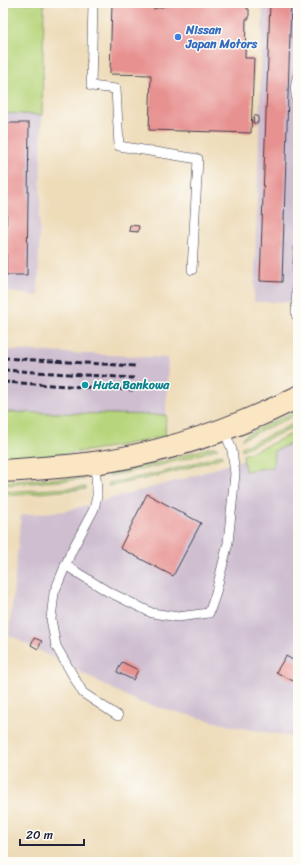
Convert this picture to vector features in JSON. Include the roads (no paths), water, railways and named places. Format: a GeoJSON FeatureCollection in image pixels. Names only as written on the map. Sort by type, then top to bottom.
{"type":"FeatureCollection","features":[{"type":"Feature","properties":{"kind":"street"},"geometry":{"type":"LineString","coordinates":[[3,471],[95,463],[158,451],[224,430],[298,397]]}},
{"type":"Feature","properties":{"kind":"lane"},"geometry":{"type":"LineString","coordinates":[[93,3],[91,86],[116,89],[119,146],[198,159],[192,270]]}},
{"type":"Feature","properties":{"kind":"lane"},"geometry":{"type":"LineString","coordinates":[[298,75],[296,80],[298,104]]}},
{"type":"Feature","properties":{"kind":"lane"},"geometry":{"type":"LineString","coordinates":[[298,249],[296,316],[298,316]]}},
{"type":"Feature","properties":{"kind":"lane"},"geometry":{"type":"LineString","coordinates":[[65,565],[107,590],[152,613],[178,617],[209,613],[216,596],[228,543],[235,474],[232,450],[224,430]]}},
{"type":"Feature","properties":{"kind":"lane"},"geometry":{"type":"LineString","coordinates":[[95,463],[98,491],[94,509],[70,552],[54,592],[50,619],[56,646],[83,693],[118,716]]}},
{"type":"Feature","properties":{"kind":"railway"},"geometry":{"type":"LineString","coordinates":[[3,358],[135,366]]}},
{"type":"Feature","properties":{"kind":"railway"},"geometry":{"type":"LineString","coordinates":[[3,370],[134,378]]}},
{"type":"Feature","properties":{"kind":"railway"},"geometry":{"type":"LineString","coordinates":[[3,382],[133,390]]}},
{"type":"Feature","properties":{"kind":"place","name":"Nissan Japan Motors"},"geometry":{"type":"Point","coordinates":[178,37]}},
{"type":"Feature","properties":{"kind":"place","name":"Huta Bankowa"},"geometry":{"type":"Point","coordinates":[85,385]}}]}
